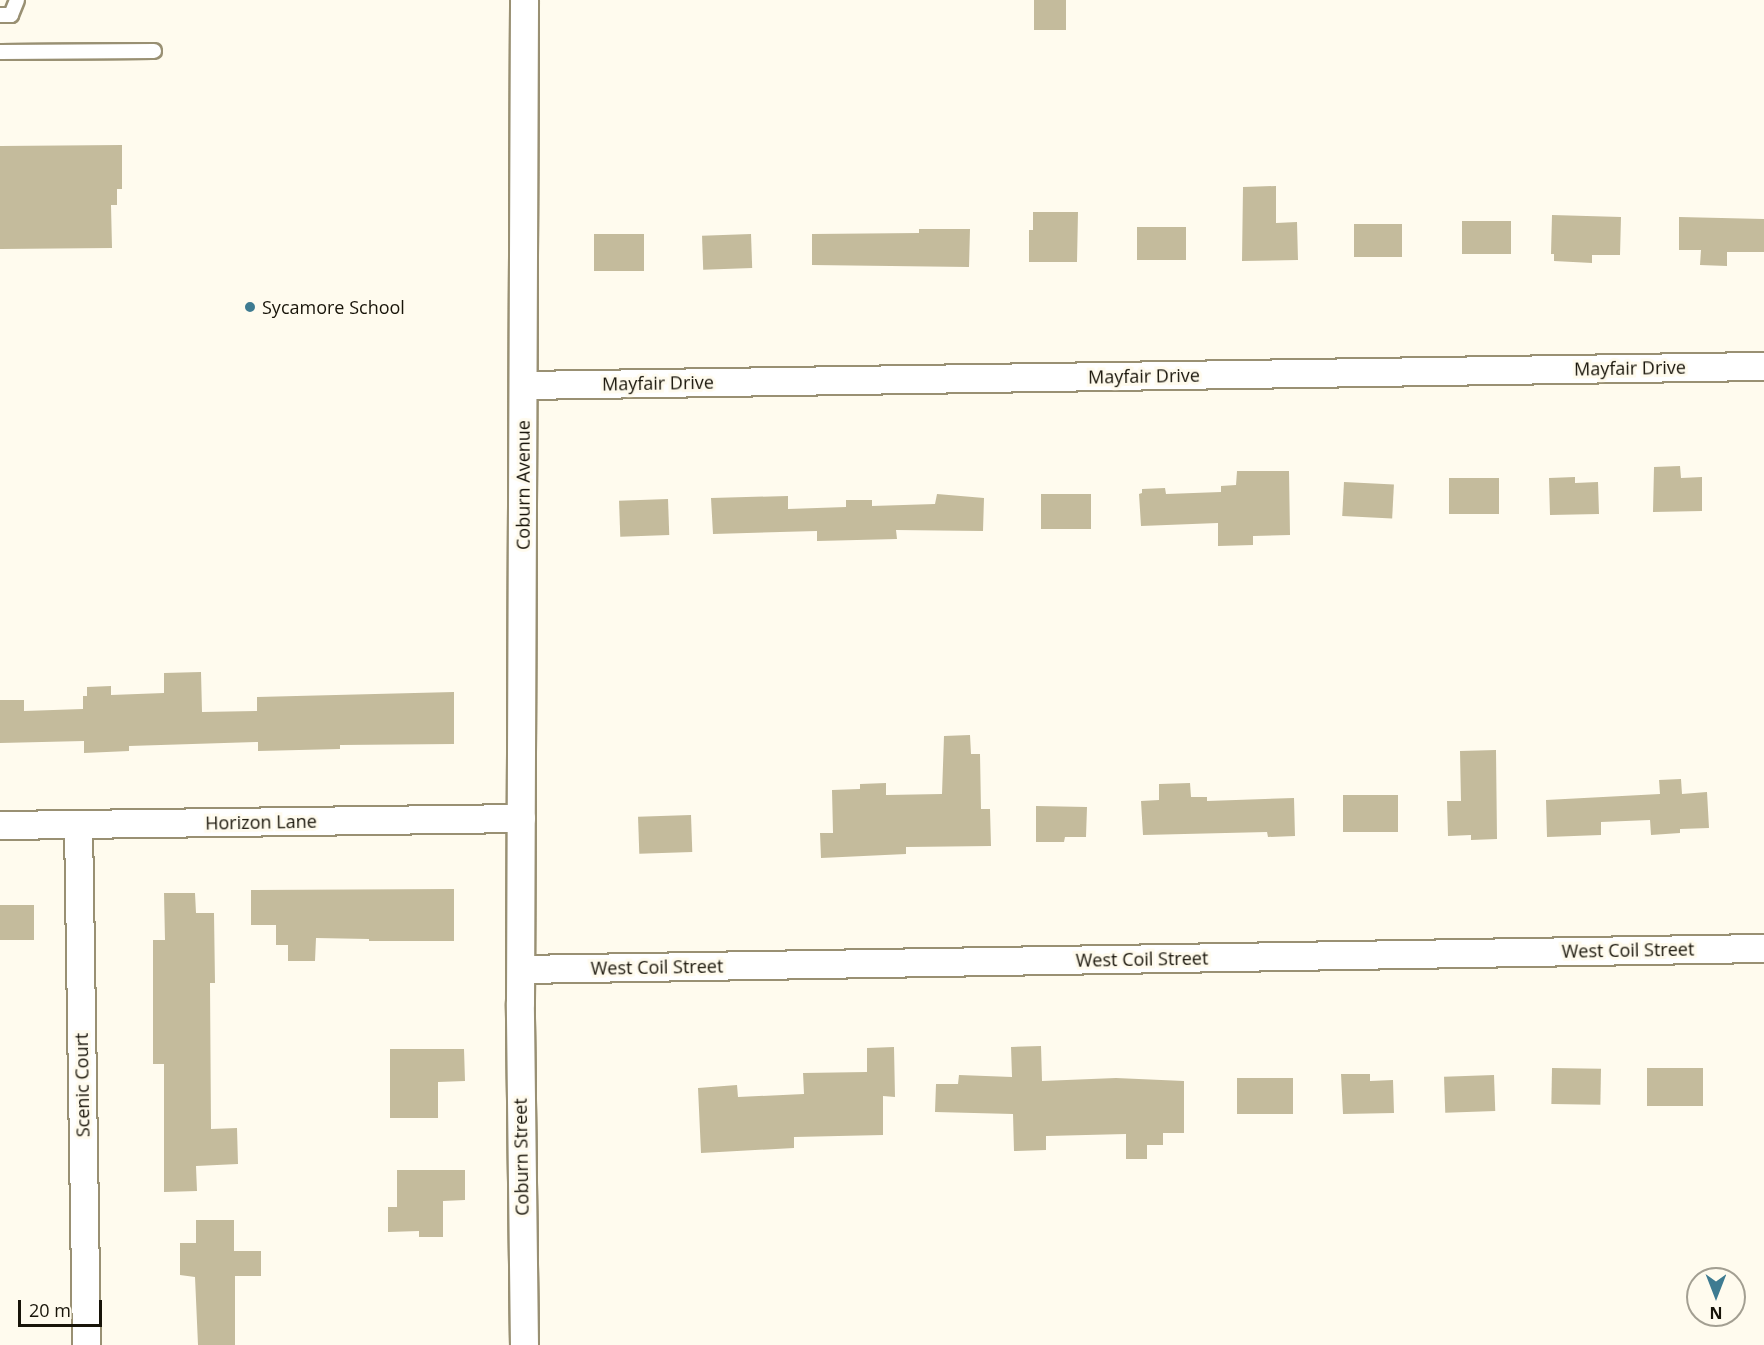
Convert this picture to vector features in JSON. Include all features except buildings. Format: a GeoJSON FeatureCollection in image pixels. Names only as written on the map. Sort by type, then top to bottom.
{"type":"FeatureCollection","features":[{"type":"Feature","properties":{"kind":"street","name":"Coburn Avenue"},"geometry":{"type":"LineString","coordinates":[[521,969],[524,0]]}},
{"type":"Feature","properties":{"kind":"street","name":"Mayfair Drive"},"geometry":{"type":"LineString","coordinates":[[523,385],[1764,366]]}},
{"type":"Feature","properties":{"kind":"street","name":"Horizon Lane"},"geometry":{"type":"LineString","coordinates":[[0,825],[521,818]]}},
{"type":"Feature","properties":{"kind":"street","name":"Scenic Court"},"geometry":{"type":"LineString","coordinates":[[78,824],[86,1345]]}},
{"type":"Feature","properties":{"kind":"street","name":"West Coil Street"},"geometry":{"type":"LineString","coordinates":[[521,969],[1764,948]]}},
{"type":"Feature","properties":{"kind":"street","name":"Coburn Street"},"geometry":{"type":"LineString","coordinates":[[521,969],[524,1345]]}},
{"type":"Feature","properties":{"kind":"lane"},"geometry":{"type":"LineString","coordinates":[[0,28],[5,15],[17,0]]}},
{"type":"Feature","properties":{"kind":"lane"},"geometry":{"type":"LineString","coordinates":[[0,52],[154,51]]}},
{"type":"Feature","properties":{"kind":"place","name":"Sycamore School"},"geometry":{"type":"Point","coordinates":[250,307]}}]}
